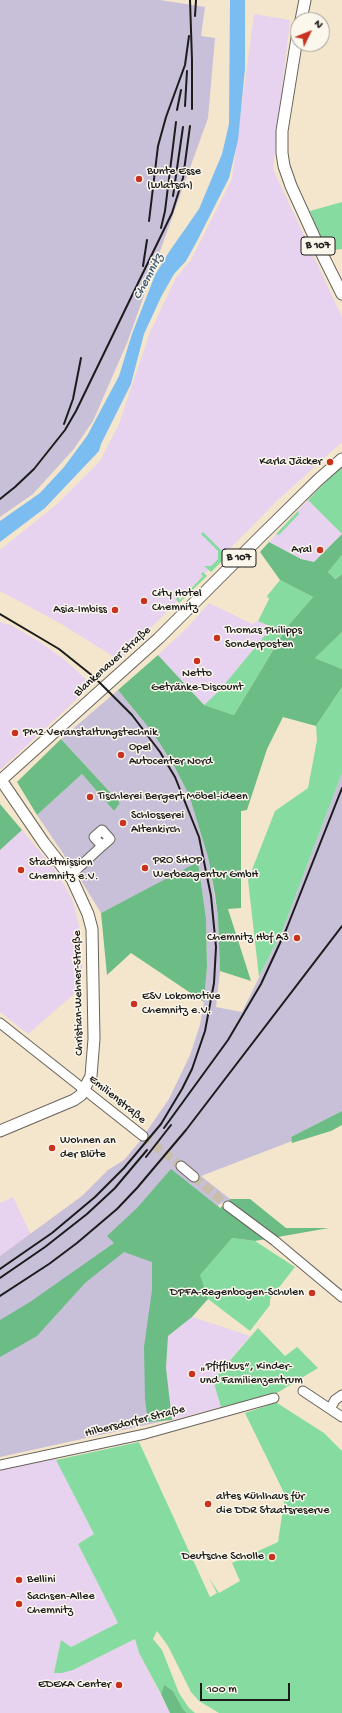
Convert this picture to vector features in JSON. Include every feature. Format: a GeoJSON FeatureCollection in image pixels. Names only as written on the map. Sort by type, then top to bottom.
{"type":"FeatureCollection","features":[{"type":"Feature","properties":{"kind":"main road"},"geometry":{"type":"LineString","coordinates":[[302,12],[305,0]]}},
{"type":"Feature","properties":{"kind":"main road","name":"B 107"},"geometry":{"type":"LineString","coordinates":[[295,52],[282,131],[282,153],[284,166],[291,186],[323,256],[341,288]]}},
{"type":"Feature","properties":{"kind":"main road","name":"Blankenauer Straße"},"geometry":{"type":"LineString","coordinates":[[0,780],[114,680],[159,638],[318,480],[342,459]]}},
{"type":"Feature","properties":{"kind":"main road","name":"Christian-Wehner-Straße"},"geometry":{"type":"LineString","coordinates":[[0,780],[69,876],[83,900],[92,929],[94,1060],[91,1076],[85,1090]]}},
{"type":"Feature","properties":{"kind":"main road"},"geometry":{"type":"LineString","coordinates":[[0,1131],[74,1100],[85,1090]]}},
{"type":"Feature","properties":{"kind":"street"},"geometry":{"type":"LineString","coordinates":[[69,876],[102,846]]}},
{"type":"Feature","properties":{"kind":"street","name":"Emilienstraße"},"geometry":{"type":"LineString","coordinates":[[0,1023],[143,1136]]}},
{"type":"Feature","properties":{"kind":"street"},"geometry":{"type":"LineString","coordinates":[[181,1166],[194,1177]]}},
{"type":"Feature","properties":{"kind":"street"},"geometry":{"type":"LineString","coordinates":[[228,1206],[342,1297]]}},
{"type":"Feature","properties":{"kind":"street"},"geometry":{"type":"LineString","coordinates":[[303,1392],[342,1417]]}},
{"type":"Feature","properties":{"kind":"street"},"geometry":{"type":"LineString","coordinates":[[330,1409],[335,1400],[342,1394]]}},
{"type":"Feature","properties":{"kind":"street","name":"Hilbersdorfer Straße"},"geometry":{"type":"LineString","coordinates":[[0,1465],[145,1434],[274,1398]]}},
{"type":"Feature","properties":{"kind":"shaded area"},"geometry":{"type":"Polygon","coordinates":[[[0,0],[160,0],[205,7],[201,36],[215,38],[208,118],[127,343],[93,421],[73,450],[33,494],[0,517],[0,0]]]}},
{"type":"Feature","properties":{"kind":"shaded area"},"geometry":{"type":"Polygon","coordinates":[[[254,14],[290,20],[273,169],[342,317],[342,442],[280,498],[119,660],[58,622],[0,591],[0,550],[57,504],[100,461],[119,424],[150,332],[176,278],[191,260],[232,179],[254,14]]]}},
{"type":"Feature","properties":{"kind":"shaded area"},"geometry":{"type":"Polygon","coordinates":[[[308,500],[342,534],[314,562],[301,559],[269,542],[308,500]]]}},
{"type":"Feature","properties":{"kind":"shaded area"},"geometry":{"type":"Polygon","coordinates":[[[209,603],[252,624],[258,621],[272,627],[218,692],[204,705],[158,655],[187,628],[209,603]]]}},
{"type":"Feature","properties":{"kind":"shaded area"},"geometry":{"type":"Polygon","coordinates":[[[0,622],[11,625],[40,642],[65,660],[92,685],[0,770],[0,622]]]}},
{"type":"Feature","properties":{"kind":"shaded area"},"geometry":{"type":"Polygon","coordinates":[[[118,690],[153,733],[173,764],[189,795],[208,857],[218,917],[220,971],[216,1007],[242,1012],[283,929],[342,773],[342,1111],[291,1137],[292,1141],[201,1176],[230,1199],[218,1205],[220,1209],[165,1293],[164,1421],[0,1457],[0,1256],[82,1196],[108,1170],[124,1160],[140,1141],[169,1099],[190,1055],[200,1025],[204,1002],[207,967],[206,918],[198,863],[101,913],[79,877],[37,815],[82,774],[114,811],[120,803],[61,739],[118,690]]]}},
{"type":"Feature","properties":{"kind":"shaded area"},"geometry":{"type":"Polygon","coordinates":[[[22,830],[57,872],[73,901],[80,930],[82,966],[81,988],[28,1034],[0,1012],[0,850],[22,830]]]}},
{"type":"Feature","properties":{"kind":"shaded area"},"geometry":{"type":"Polygon","coordinates":[[[13,1197],[31,1235],[0,1256],[0,1203],[13,1197]]]}},
{"type":"Feature","properties":{"kind":"shaded area","name":"„Pfiffikus“, Kinder- und Familienzentrum"},"geometry":{"type":"Polygon","coordinates":[[[192,1317],[250,1336],[213,1380],[221,1407],[172,1420],[166,1368],[168,1336],[192,1317]]]}},
{"type":"Feature","properties":{"kind":"shaded area"},"geometry":{"type":"Polygon","coordinates":[[[54,1455],[94,1534],[78,1544],[118,1623],[71,1647],[61,1641],[54,1673],[73,1670],[135,1639],[139,1653],[170,1713],[0,1713],[0,1466],[54,1455]]]}},
{"type":"Feature","properties":{"kind":"green space"},"geometry":{"type":"Polygon","coordinates":[[[342,202],[342,249],[325,251],[310,211],[342,202]]]}},
{"type":"Feature","properties":{"kind":"green space"},"geometry":{"type":"Polygon","coordinates":[[[342,465],[342,534],[308,500],[342,465]]]}},
{"type":"Feature","properties":{"kind":"green space"},"geometry":{"type":"Polygon","coordinates":[[[298,511],[299,514],[279,535],[276,534],[298,511]]]}},
{"type":"Feature","properties":{"kind":"green space"},"geometry":{"type":"Polygon","coordinates":[[[203,532],[227,556],[211,572],[204,566],[211,566],[218,559],[218,551],[201,534],[203,532]]]}},
{"type":"Feature","properties":{"kind":"green space"},"geometry":{"type":"Polygon","coordinates":[[[342,534],[342,555],[328,572],[335,579],[342,574],[342,632],[315,658],[342,669],[342,687],[316,726],[283,717],[267,749],[247,810],[241,811],[241,908],[228,909],[251,981],[220,971],[218,917],[215,895],[208,857],[189,795],[173,764],[153,733],[118,690],[158,655],[204,705],[234,715],[287,627],[313,597],[280,580],[260,552],[269,542],[301,559],[314,562],[342,534]]]}},
{"type":"Feature","properties":{"kind":"green space"},"geometry":{"type":"Polygon","coordinates":[[[342,555],[342,574],[334,579],[328,572],[342,555]]]}},
{"type":"Feature","properties":{"kind":"green space"},"geometry":{"type":"Polygon","coordinates":[[[203,572],[207,576],[179,603],[176,599],[178,597],[180,600],[203,576],[201,574],[203,572]]]}},
{"type":"Feature","properties":{"kind":"green space"},"geometry":{"type":"Polygon","coordinates":[[[280,580],[313,597],[287,627],[234,715],[204,705],[218,692],[272,627],[258,621],[269,599],[267,596],[280,580]]]}},
{"type":"Feature","properties":{"kind":"green space"},"geometry":{"type":"Polygon","coordinates":[[[342,632],[342,669],[315,658],[328,645],[342,632]]]}},
{"type":"Feature","properties":{"kind":"green space"},"geometry":{"type":"Polygon","coordinates":[[[342,687],[342,773],[283,929],[259,977],[248,880],[275,811],[308,788],[317,740],[316,726],[342,687]]]}},
{"type":"Feature","properties":{"kind":"green space"},"geometry":{"type":"Polygon","coordinates":[[[61,739],[120,803],[114,811],[82,774],[37,815],[17,782],[61,739]]]}},
{"type":"Feature","properties":{"kind":"green space"},"geometry":{"type":"Polygon","coordinates":[[[0,804],[22,830],[0,850],[0,804]]]}},
{"type":"Feature","properties":{"kind":"green space"},"geometry":{"type":"Polygon","coordinates":[[[198,862],[206,918],[207,967],[204,1002],[131,953],[107,975],[101,913],[198,862]]]}},
{"type":"Feature","properties":{"kind":"green space"},"geometry":{"type":"Polygon","coordinates":[[[342,1111],[342,1125],[331,1131],[292,1143],[291,1137],[342,1111]]]}},
{"type":"Feature","properties":{"kind":"green space"},"geometry":{"type":"Polygon","coordinates":[[[171,1169],[220,1208],[230,1199],[250,1199],[286,1228],[329,1228],[255,1241],[232,1238],[200,1275],[208,1299],[192,1317],[168,1336],[166,1368],[172,1420],[148,1422],[145,1399],[144,1347],[152,1290],[152,1262],[124,1252],[85,1283],[37,1336],[0,1357],[0,1320],[30,1302],[114,1243],[107,1236],[137,1208],[171,1169]]]}},
{"type":"Feature","properties":{"kind":"green space"},"geometry":{"type":"Polygon","coordinates":[[[232,1238],[255,1241],[295,1267],[270,1299],[270,1305],[250,1331],[208,1299],[199,1275],[232,1238]]]}},
{"type":"Feature","properties":{"kind":"green space"},"geometry":{"type":"Polygon","coordinates":[[[258,1328],[285,1356],[297,1347],[318,1368],[272,1396],[221,1407],[213,1380],[258,1328]]]}},
{"type":"Feature","properties":{"kind":"green space"},"geometry":{"type":"Polygon","coordinates":[[[274,1401],[324,1433],[342,1451],[342,1713],[219,1713],[199,1701],[191,1692],[168,1646],[157,1631],[153,1639],[162,1650],[179,1693],[189,1708],[195,1713],[187,1713],[183,1709],[173,1691],[164,1686],[161,1694],[139,1653],[135,1639],[73,1670],[62,1673],[54,1673],[61,1640],[71,1647],[118,1623],[78,1544],[94,1534],[56,1460],[139,1442],[210,1597],[217,1593],[209,1578],[219,1593],[240,1581],[232,1563],[278,1542],[285,1495],[245,1413],[266,1406],[274,1401]]]}},
{"type":"Feature","properties":{"kind":"green space"},"geometry":{"type":"Polygon","coordinates":[[[164,1685],[173,1691],[183,1709],[187,1713],[170,1713],[161,1694],[164,1685]]]}},
{"type":"Feature","properties":{"kind":"water"},"geometry":{"type":"Polygon","coordinates":[[[230,0],[245,0],[245,69],[238,140],[229,178],[186,261],[174,274],[161,297],[144,334],[131,384],[101,444],[99,451],[45,508],[0,542],[0,521],[40,493],[64,467],[87,436],[119,376],[132,334],[155,275],[199,209],[222,154],[229,124],[230,0]]]}},
{"type":"Feature","properties":{"kind":"tunnel"},"geometry":{"type":"LineString","coordinates":[[143,1136],[181,1166]]}},
{"type":"Feature","properties":{"kind":"tunnel"},"geometry":{"type":"LineString","coordinates":[[194,1177],[228,1206]]}},
{"type":"Feature","properties":{"kind":"railway"},"geometry":{"type":"LineString","coordinates":[[190,0],[192,109]]}},
{"type":"Feature","properties":{"kind":"railway"},"geometry":{"type":"LineString","coordinates":[[195,16],[196,0]]}},
{"type":"Feature","properties":{"kind":"railway"},"geometry":{"type":"LineString","coordinates":[[149,221],[158,146],[166,117],[185,65],[189,36]]}},
{"type":"Feature","properties":{"kind":"railway"},"geometry":{"type":"LineString","coordinates":[[185,106],[187,71]]}},
{"type":"Feature","properties":{"kind":"railway"},"geometry":{"type":"LineString","coordinates":[[177,110],[181,90]]}},
{"type":"Feature","properties":{"kind":"railway"},"geometry":{"type":"LineString","coordinates":[[161,228],[165,211],[176,122]]}},
{"type":"Feature","properties":{"kind":"railway"},"geometry":{"type":"LineString","coordinates":[[0,499],[34,469],[65,430],[76,411],[172,213],[183,178],[190,126]]}},
{"type":"Feature","properties":{"kind":"railway"},"geometry":{"type":"LineString","coordinates":[[173,196],[183,127]]}},
{"type":"Feature","properties":{"kind":"railway"},"geometry":{"type":"LineString","coordinates":[[143,266],[147,240]]}},
{"type":"Feature","properties":{"kind":"railway"},"geometry":{"type":"LineString","coordinates":[[64,424],[73,399],[81,358]]}},
{"type":"Feature","properties":{"kind":"railway"},"geometry":{"type":"LineString","coordinates":[[0,614],[59,649],[94,677],[132,715],[160,752],[175,777],[199,837],[211,896],[216,947],[214,983],[205,1031],[192,1069],[161,1124],[124,1168],[95,1197],[52,1233],[0,1269]]}},
{"type":"Feature","properties":{"kind":"railway"},"geometry":{"type":"LineString","coordinates":[[164,1128],[228,1040],[261,984],[286,930],[342,788]]}},
{"type":"Feature","properties":{"kind":"railway"},"geometry":{"type":"LineString","coordinates":[[0,1296],[49,1264],[77,1243],[117,1209],[137,1188],[186,1130],[342,926]]}},
{"type":"Feature","properties":{"kind":"railway"},"geometry":{"type":"LineString","coordinates":[[146,1157],[171,1125]]}},
{"type":"Feature","properties":{"kind":"railway"},"geometry":{"type":"LineString","coordinates":[[0,1278],[45,1247],[87,1214],[115,1188],[147,1150]]}},
{"type":"Feature","properties":{"kind":"place","name":"Bunte Esse (Lulatsch)"},"geometry":{"type":"Point","coordinates":[139,179]}},
{"type":"Feature","properties":{"kind":"place","name":"Karla Jäcker"},"geometry":{"type":"Point","coordinates":[330,462]}},
{"type":"Feature","properties":{"kind":"place","name":"Aral"},"geometry":{"type":"Point","coordinates":[320,550]}},
{"type":"Feature","properties":{"kind":"place","name":"City Hotel Chemnitz"},"geometry":{"type":"Point","coordinates":[144,601]}},
{"type":"Feature","properties":{"kind":"place","name":"Asia-Imbiss"},"geometry":{"type":"Point","coordinates":[115,610]}},
{"type":"Feature","properties":{"kind":"place","name":"Thomas Philipps Sonderposten"},"geometry":{"type":"Point","coordinates":[217,638]}},
{"type":"Feature","properties":{"kind":"place","name":"Netto Getränke-Discount"},"geometry":{"type":"Point","coordinates":[197,661]}},
{"type":"Feature","properties":{"kind":"place","name":"PM2 Veranstaltungstechnik"},"geometry":{"type":"Point","coordinates":[15,733]}},
{"type":"Feature","properties":{"kind":"place","name":"Opel Autocenter Nord"},"geometry":{"type":"Point","coordinates":[121,755]}},
{"type":"Feature","properties":{"kind":"place","name":"Tischlerei Bergert Möbel-ideen"},"geometry":{"type":"Point","coordinates":[90,797]}},
{"type":"Feature","properties":{"kind":"place","name":"Schlosserei Altenkirch"},"geometry":{"type":"Point","coordinates":[123,823]}},
{"type":"Feature","properties":{"kind":"place","name":"PRO SHOP Werbeagentur GmbH"},"geometry":{"type":"Point","coordinates":[145,868]}},
{"type":"Feature","properties":{"kind":"place","name":"Stadtmission Chemnitz e.V."},"geometry":{"type":"Point","coordinates":[21,870]}},
{"type":"Feature","properties":{"kind":"place","name":"Chemnitz Hbf A3"},"geometry":{"type":"Point","coordinates":[297,938]}},
{"type":"Feature","properties":{"kind":"place","name":"ESV Lokomotive Chemnitz e.V."},"geometry":{"type":"Point","coordinates":[134,1004]}},
{"type":"Feature","properties":{"kind":"place","name":"Wohnen an der Blüte"},"geometry":{"type":"Point","coordinates":[52,1148]}},
{"type":"Feature","properties":{"kind":"place","name":"DPFA-Regenbogen-Schulen"},"geometry":{"type":"Point","coordinates":[312,1293]}},
{"type":"Feature","properties":{"kind":"place","name":"„Pfiffikus“, Kinder- und Familienzentrum"},"geometry":{"type":"Point","coordinates":[192,1374]}},
{"type":"Feature","properties":{"kind":"place","name":"altes Kühlhaus für die DDR Staatsreserve"},"geometry":{"type":"Point","coordinates":[208,1504]}},
{"type":"Feature","properties":{"kind":"place","name":"Deutsche Scholle"},"geometry":{"type":"Point","coordinates":[272,1557]}},
{"type":"Feature","properties":{"kind":"place","name":"Bellini"},"geometry":{"type":"Point","coordinates":[19,1580]}},
{"type":"Feature","properties":{"kind":"place","name":"Sachsen-Allee Chemnitz"},"geometry":{"type":"Point","coordinates":[19,1604]}},
{"type":"Feature","properties":{"kind":"place","name":"EDEKA Center"},"geometry":{"type":"Point","coordinates":[119,1685]}},
{"type":"Feature","properties":{"kind":"water label","name":"Chemnitz"},"geometry":{"type":"Point","coordinates":[149,277]}}]}
